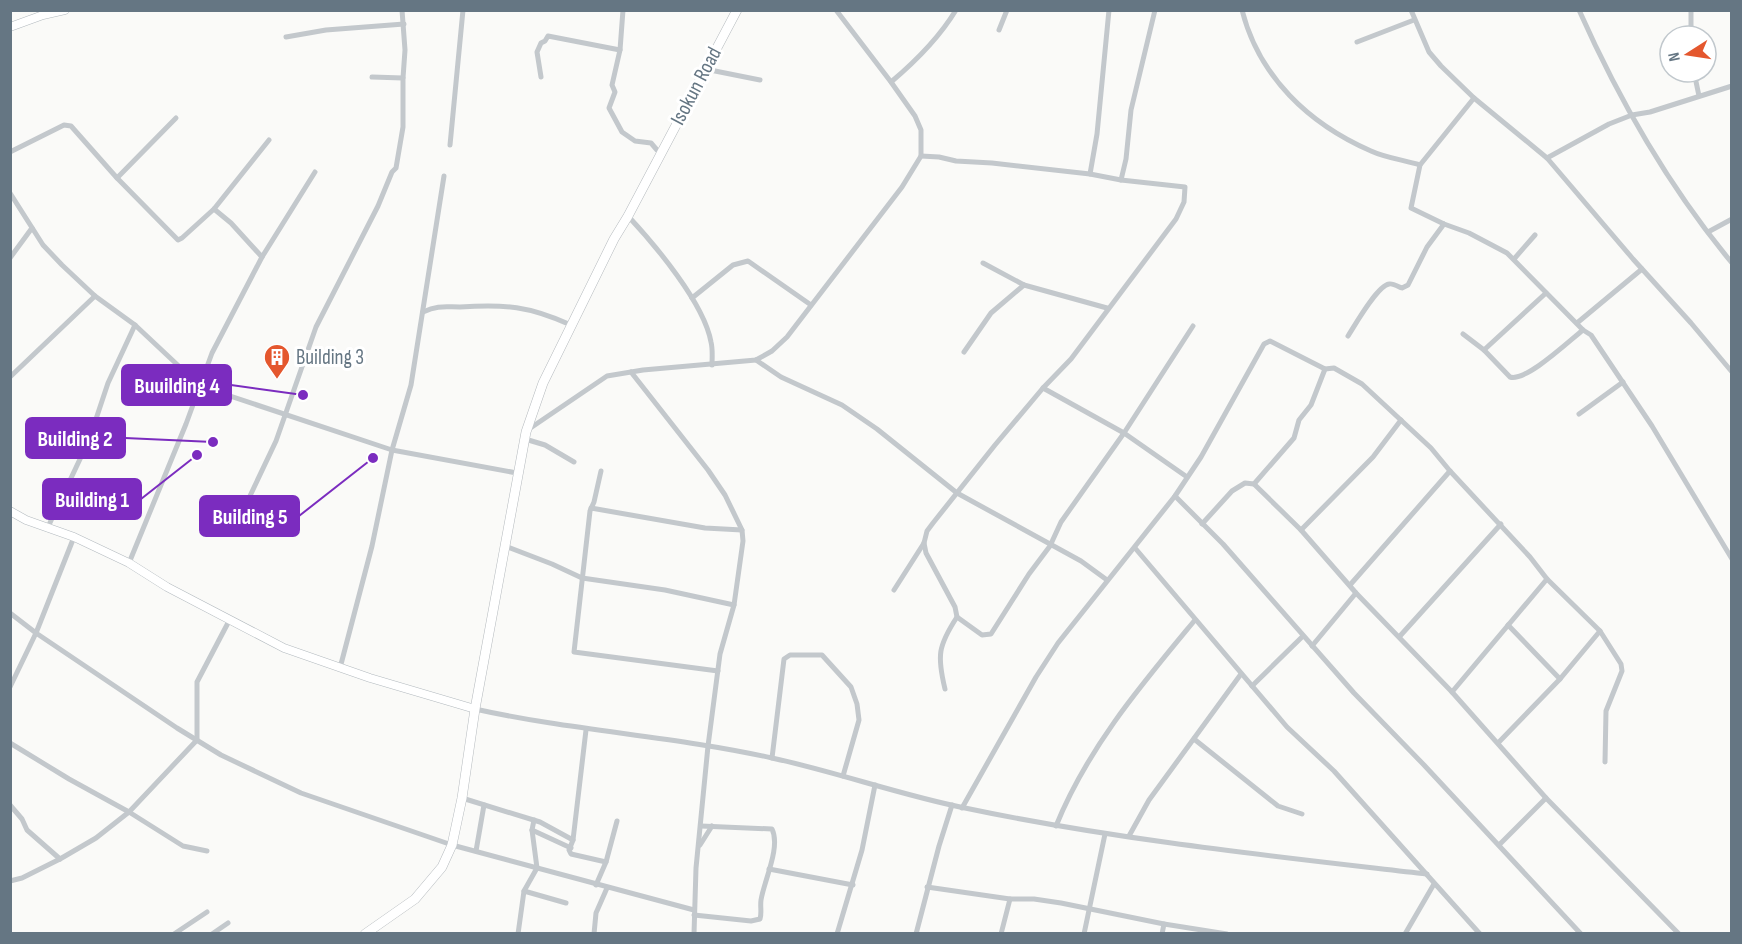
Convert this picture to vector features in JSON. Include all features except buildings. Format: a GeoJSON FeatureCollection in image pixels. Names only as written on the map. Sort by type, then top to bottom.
{"type":"FeatureCollection","features":[{"type":"Feature","properties":{"kind":"main road","name":"Isokun Road"},"geometry":{"type":"LineString","coordinates":[[365,933],[415,899],[442,867],[452,844],[525,435],[543,383],[571,325],[614,239],[737,10]]}},
{"type":"Feature","properties":{"kind":"street"},"geometry":{"type":"LineString","coordinates":[[10,27],[41,13],[65,10]]}},
{"type":"Feature","properties":{"kind":"street"},"geometry":{"type":"LineString","coordinates":[[249,498],[276,441],[316,327],[394,170],[403,127],[405,50],[402,10]]}},
{"type":"Feature","properties":{"kind":"street"},"geometry":{"type":"LineString","coordinates":[[450,145],[463,10]]}},
{"type":"Feature","properties":{"kind":"street"},"geometry":{"type":"LineString","coordinates":[[623,10],[620,50],[612,85],[615,92],[610,101],[610,113],[622,132],[635,141],[651,143],[661,151]]}},
{"type":"Feature","properties":{"kind":"street"},"geometry":{"type":"LineString","coordinates":[[574,462],[525,435],[607,376],[756,360],[772,351],[787,337],[896,196],[921,156],[921,130],[915,116],[836,10]]}},
{"type":"Feature","properties":{"kind":"street"},"geometry":{"type":"LineString","coordinates":[[891,82],[914,62],[956,10]]}},
{"type":"Feature","properties":{"kind":"street"},"geometry":{"type":"LineString","coordinates":[[999,30],[1007,10]]}},
{"type":"Feature","properties":{"kind":"street"},"geometry":{"type":"LineString","coordinates":[[1090,174],[1097,134],[1109,10]]}},
{"type":"Feature","properties":{"kind":"street"},"geometry":{"type":"LineString","coordinates":[[1121,180],[1126,159],[1131,110],[1155,10]]}},
{"type":"Feature","properties":{"kind":"street"},"geometry":{"type":"LineString","coordinates":[[1242,10],[1257,53],[1276,82],[1296,101],[1345,138],[1373,152],[1420,165]]}},
{"type":"Feature","properties":{"kind":"street"},"geometry":{"type":"LineString","coordinates":[[1411,10],[1429,52],[1474,98],[1547,158],[1731,372]]}},
{"type":"Feature","properties":{"kind":"street"},"geometry":{"type":"LineString","coordinates":[[1579,10],[1605,68],[1632,115],[1682,196],[1731,263]]}},
{"type":"Feature","properties":{"kind":"street"},"geometry":{"type":"LineString","coordinates":[[1357,42],[1414,20]]}},
{"type":"Feature","properties":{"kind":"street"},"geometry":{"type":"LineString","coordinates":[[286,37],[326,30],[404,24]]}},
{"type":"Feature","properties":{"kind":"street"},"geometry":{"type":"LineString","coordinates":[[541,77],[537,52],[541,43],[548,36],[620,50]]}},
{"type":"Feature","properties":{"kind":"street"},"geometry":{"type":"LineString","coordinates":[[705,69],[760,80]]}},
{"type":"Feature","properties":{"kind":"street"},"geometry":{"type":"LineString","coordinates":[[372,77],[403,78]]}},
{"type":"Feature","properties":{"kind":"street"},"geometry":{"type":"LineString","coordinates":[[1696,84],[1698,96]]}},
{"type":"Feature","properties":{"kind":"street"},"geometry":{"type":"LineString","coordinates":[[1547,158],[1609,124],[1731,86]]}},
{"type":"Feature","properties":{"kind":"street"},"geometry":{"type":"LineString","coordinates":[[1474,98],[1420,165],[1411,208],[1501,249],[1514,259],[1583,330],[1591,335],[1657,435],[1731,559]]}},
{"type":"Feature","properties":{"kind":"street"},"geometry":{"type":"LineString","coordinates":[[117,178],[176,118]]}},
{"type":"Feature","properties":{"kind":"street"},"geometry":{"type":"LineString","coordinates":[[10,152],[37,137],[68,125],[71,126],[117,178],[178,240],[214,209],[269,140]]}},
{"type":"Feature","properties":{"kind":"street"},"geometry":{"type":"LineString","coordinates":[[894,590],[924,543],[927,531],[1043,388],[1071,359],[1176,219],[1184,202],[1185,187],[1090,174],[921,156]]}},
{"type":"Feature","properties":{"kind":"street"},"geometry":{"type":"LineString","coordinates":[[129,563],[212,353],[262,256],[315,172]]}},
{"type":"Feature","properties":{"kind":"street"},"geometry":{"type":"LineString","coordinates":[[340,668],[372,546],[392,450],[411,385],[444,176]]}},
{"type":"Feature","properties":{"kind":"street"},"geometry":{"type":"LineString","coordinates":[[10,193],[43,245],[62,265],[95,296],[135,325],[200,386],[285,413],[346,437],[392,450],[517,473]]}},
{"type":"Feature","properties":{"kind":"street"},"geometry":{"type":"LineString","coordinates":[[214,209],[231,223],[262,256]]}},
{"type":"Feature","properties":{"kind":"street"},"geometry":{"type":"LineString","coordinates":[[628,216],[656,246],[692,298],[709,336],[712,365]]}},
{"type":"Feature","properties":{"kind":"street"},"geometry":{"type":"LineString","coordinates":[[1707,232],[1731,219]]}},
{"type":"Feature","properties":{"kind":"street"},"geometry":{"type":"LineString","coordinates":[[1348,336],[1370,300],[1385,286],[1391,284],[1402,288],[1407,285],[1427,247],[1444,224]]}},
{"type":"Feature","properties":{"kind":"street"},"geometry":{"type":"LineString","coordinates":[[10,258],[32,228]]}},
{"type":"Feature","properties":{"kind":"street"},"geometry":{"type":"LineString","coordinates":[[1514,259],[1535,235]]}},
{"type":"Feature","properties":{"kind":"street"},"geometry":{"type":"LineString","coordinates":[[692,298],[733,265],[748,261],[811,305]]}},
{"type":"Feature","properties":{"kind":"street"},"geometry":{"type":"LineString","coordinates":[[983,263],[1024,285],[1107,308]]}},
{"type":"Feature","properties":{"kind":"street"},"geometry":{"type":"LineString","coordinates":[[1577,323],[1642,269]]}},
{"type":"Feature","properties":{"kind":"street"},"geometry":{"type":"LineString","coordinates":[[964,352],[991,313],[1024,285]]}},
{"type":"Feature","properties":{"kind":"street"},"geometry":{"type":"LineString","coordinates":[[1484,350],[1546,293]]}},
{"type":"Feature","properties":{"kind":"street"},"geometry":{"type":"LineString","coordinates":[[10,377],[95,296]]}},
{"type":"Feature","properties":{"kind":"street"},"geometry":{"type":"LineString","coordinates":[[426,300],[435,306]]}},
{"type":"Feature","properties":{"kind":"street"},"geometry":{"type":"LineString","coordinates":[[423,312],[435,306],[500,304],[548,314],[571,325]]}},
{"type":"Feature","properties":{"kind":"street"},"geometry":{"type":"LineString","coordinates":[[47,529],[89,440],[108,383],[135,325]]}},
{"type":"Feature","properties":{"kind":"street"},"geometry":{"type":"LineString","coordinates":[[924,543],[926,553],[955,607],[957,617],[982,635],[991,634],[1029,574],[1050,546],[1061,522],[1124,433],[1193,327]]}},
{"type":"Feature","properties":{"kind":"street"},"geometry":{"type":"LineString","coordinates":[[1463,334],[1515,378],[1522,377],[1583,330]]}},
{"type":"Feature","properties":{"kind":"street"},"geometry":{"type":"LineString","coordinates":[[962,808],[1058,643],[1175,496],[1220,425],[1264,344],[1273,342],[1325,369],[1334,368],[1362,384],[1431,448],[1501,524],[1547,579],[1600,631],[1621,664],[1622,671],[1606,711],[1605,762]]}},
{"type":"Feature","properties":{"kind":"street"},"geometry":{"type":"LineString","coordinates":[[756,360],[781,377],[842,405],[877,429],[957,493],[1081,561],[1107,580]]}},
{"type":"Feature","properties":{"kind":"street"},"geometry":{"type":"LineString","coordinates":[[1254,484],[1294,438],[1299,420],[1311,405],[1325,369]]}},
{"type":"Feature","properties":{"kind":"street"},"geometry":{"type":"LineString","coordinates":[[631,372],[708,470],[742,530],[743,541],[734,605],[720,654],[708,746],[694,933]]}},
{"type":"Feature","properties":{"kind":"street"},"geometry":{"type":"LineString","coordinates":[[1579,414],[1623,382]]}},
{"type":"Feature","properties":{"kind":"street"},"geometry":{"type":"LineString","coordinates":[[1043,388],[1124,433],[1187,477]]}},
{"type":"Feature","properties":{"kind":"street"},"geometry":{"type":"LineString","coordinates":[[1301,530],[1372,457],[1390,431],[1401,420]]}},
{"type":"Feature","properties":{"kind":"street"},"geometry":{"type":"LineString","coordinates":[[601,471],[591,508],[574,652],[718,671]]}},
{"type":"Feature","properties":{"kind":"street"},"geometry":{"type":"LineString","coordinates":[[1350,585],[1450,471]]}},
{"type":"Feature","properties":{"kind":"street"},"geometry":{"type":"LineString","coordinates":[[1202,524],[1232,492],[1245,483],[1254,484],[1301,530],[1356,593],[1400,636],[1498,742],[1546,798],[1679,933]]}},
{"type":"Feature","properties":{"kind":"street"},"geometry":{"type":"LineString","coordinates":[[1175,496],[1223,543],[1354,693],[1581,933]]}},
{"type":"Feature","properties":{"kind":"street"},"geometry":{"type":"LineString","coordinates":[[591,508],[705,528],[742,530]]}},
{"type":"Feature","properties":{"kind":"street"},"geometry":{"type":"LineString","coordinates":[[10,511],[47,529],[74,537],[129,563],[167,587],[284,648],[340,668],[475,709],[519,719],[708,746],[772,758],[962,808],[1056,826],[1427,874]]}},
{"type":"Feature","properties":{"kind":"street"},"geometry":{"type":"LineString","coordinates":[[1400,636],[1501,524]]}},
{"type":"Feature","properties":{"kind":"street"},"geometry":{"type":"LineString","coordinates":[[10,687],[36,633],[74,537]]}},
{"type":"Feature","properties":{"kind":"street"},"geometry":{"type":"LineString","coordinates":[[504,546],[582,578],[664,590],[734,605]]}},
{"type":"Feature","properties":{"kind":"street"},"geometry":{"type":"LineString","coordinates":[[1135,548],[1287,727],[1334,771],[1480,933]]}},
{"type":"Feature","properties":{"kind":"street"},"geometry":{"type":"LineString","coordinates":[[1452,692],[1547,579]]}},
{"type":"Feature","properties":{"kind":"street"},"geometry":{"type":"LineString","coordinates":[[1312,646],[1356,593]]}},
{"type":"Feature","properties":{"kind":"street"},"geometry":{"type":"LineString","coordinates":[[10,613],[36,633],[221,755],[301,793],[452,844],[596,885],[694,912],[757,921],[762,916],[761,902],[775,840],[772,829],[701,826]]}},
{"type":"Feature","properties":{"kind":"street"},"geometry":{"type":"LineString","coordinates":[[945,689],[939,665],[939,654],[945,635],[957,617]]}},
{"type":"Feature","properties":{"kind":"street"},"geometry":{"type":"LineString","coordinates":[[1056,826],[1068,796],[1109,728],[1141,684],[1195,620]]}},
{"type":"Feature","properties":{"kind":"street"},"geometry":{"type":"LineString","coordinates":[[10,881],[22,878],[60,859],[96,838],[129,812],[197,740],[197,682],[229,621]]}},
{"type":"Feature","properties":{"kind":"street"},"geometry":{"type":"LineString","coordinates":[[1509,625],[1560,679]]}},
{"type":"Feature","properties":{"kind":"street"},"geometry":{"type":"LineString","coordinates":[[1498,742],[1560,679],[1600,631]]}},
{"type":"Feature","properties":{"kind":"street"},"geometry":{"type":"LineString","coordinates":[[1252,686],[1303,636]]}},
{"type":"Feature","properties":{"kind":"street"},"geometry":{"type":"LineString","coordinates":[[772,758],[784,659],[790,655],[818,653],[825,657],[851,687],[857,704],[859,720],[843,776]]}},
{"type":"Feature","properties":{"kind":"street"},"geometry":{"type":"LineString","coordinates":[[1129,836],[1149,800],[1241,674]]}},
{"type":"Feature","properties":{"kind":"street"},"geometry":{"type":"LineString","coordinates":[[586,730],[573,840],[569,850],[571,854],[606,862]]}},
{"type":"Feature","properties":{"kind":"street"},"geometry":{"type":"LineString","coordinates":[[1194,739],[1278,806],[1302,814]]}},
{"type":"Feature","properties":{"kind":"street"},"geometry":{"type":"LineString","coordinates":[[10,743],[183,846],[207,851]]}},
{"type":"Feature","properties":{"kind":"street"},"geometry":{"type":"LineString","coordinates":[[837,933],[862,850],[875,785]]}},
{"type":"Feature","properties":{"kind":"street"},"geometry":{"type":"LineString","coordinates":[[462,798],[534,820],[573,840]]}},
{"type":"Feature","properties":{"kind":"street"},"geometry":{"type":"LineString","coordinates":[[1499,845],[1546,798]]}},
{"type":"Feature","properties":{"kind":"street"},"geometry":{"type":"LineString","coordinates":[[476,851],[484,804]]}},
{"type":"Feature","properties":{"kind":"street"},"geometry":{"type":"LineString","coordinates":[[10,805],[22,819],[27,830],[60,859]]}},
{"type":"Feature","properties":{"kind":"street"},"geometry":{"type":"LineString","coordinates":[[916,933],[927,887],[952,805]]}},
{"type":"Feature","properties":{"kind":"street"},"geometry":{"type":"LineString","coordinates":[[518,933],[524,891],[537,868],[532,830],[534,820]]}},
{"type":"Feature","properties":{"kind":"street"},"geometry":{"type":"LineString","coordinates":[[596,885],[606,862],[616,821]]}},
{"type":"Feature","properties":{"kind":"street"},"geometry":{"type":"LineString","coordinates":[[699,847],[712,826]]}},
{"type":"Feature","properties":{"kind":"street"},"geometry":{"type":"LineString","coordinates":[[532,830],[571,848]]}},
{"type":"Feature","properties":{"kind":"street"},"geometry":{"type":"LineString","coordinates":[[1084,933],[1105,834]]}},
{"type":"Feature","properties":{"kind":"street"},"geometry":{"type":"LineString","coordinates":[[769,869],[853,885]]}},
{"type":"Feature","properties":{"kind":"street"},"geometry":{"type":"LineString","coordinates":[[1405,933],[1434,884]]}},
{"type":"Feature","properties":{"kind":"street"},"geometry":{"type":"LineString","coordinates":[[927,887],[1010,899],[1034,899],[1164,924],[1227,933]]}},
{"type":"Feature","properties":{"kind":"street"},"geometry":{"type":"LineString","coordinates":[[594,933],[596,913],[607,888]]}},
{"type":"Feature","properties":{"kind":"street"},"geometry":{"type":"LineString","coordinates":[[524,891],[566,903]]}},
{"type":"Feature","properties":{"kind":"street"},"geometry":{"type":"LineString","coordinates":[[1001,933],[1010,899]]}},
{"type":"Feature","properties":{"kind":"street"},"geometry":{"type":"LineString","coordinates":[[174,933],[207,912]]}},
{"type":"Feature","properties":{"kind":"street"},"geometry":{"type":"LineString","coordinates":[[212,933],[228,923]]}},
{"type":"Feature","properties":{"kind":"street"},"geometry":{"type":"LineString","coordinates":[[1162,933],[1164,924]]}},
{"type":"Feature","properties":{"kind":"place","name":"Building 3"},"geometry":{"type":"Point","coordinates":[277,380]}},
{"type":"Feature","properties":{"kind":"place","name":"Buuilding 4"},"geometry":{"type":"Point","coordinates":[303,395]}},
{"type":"Feature","properties":{"kind":"place","name":"Building 2"},"geometry":{"type":"Point","coordinates":[213,442]}},
{"type":"Feature","properties":{"kind":"place","name":"Building 1"},"geometry":{"type":"Point","coordinates":[197,455]}},
{"type":"Feature","properties":{"kind":"place","name":"Building 5"},"geometry":{"type":"Point","coordinates":[373,458]}}]}
